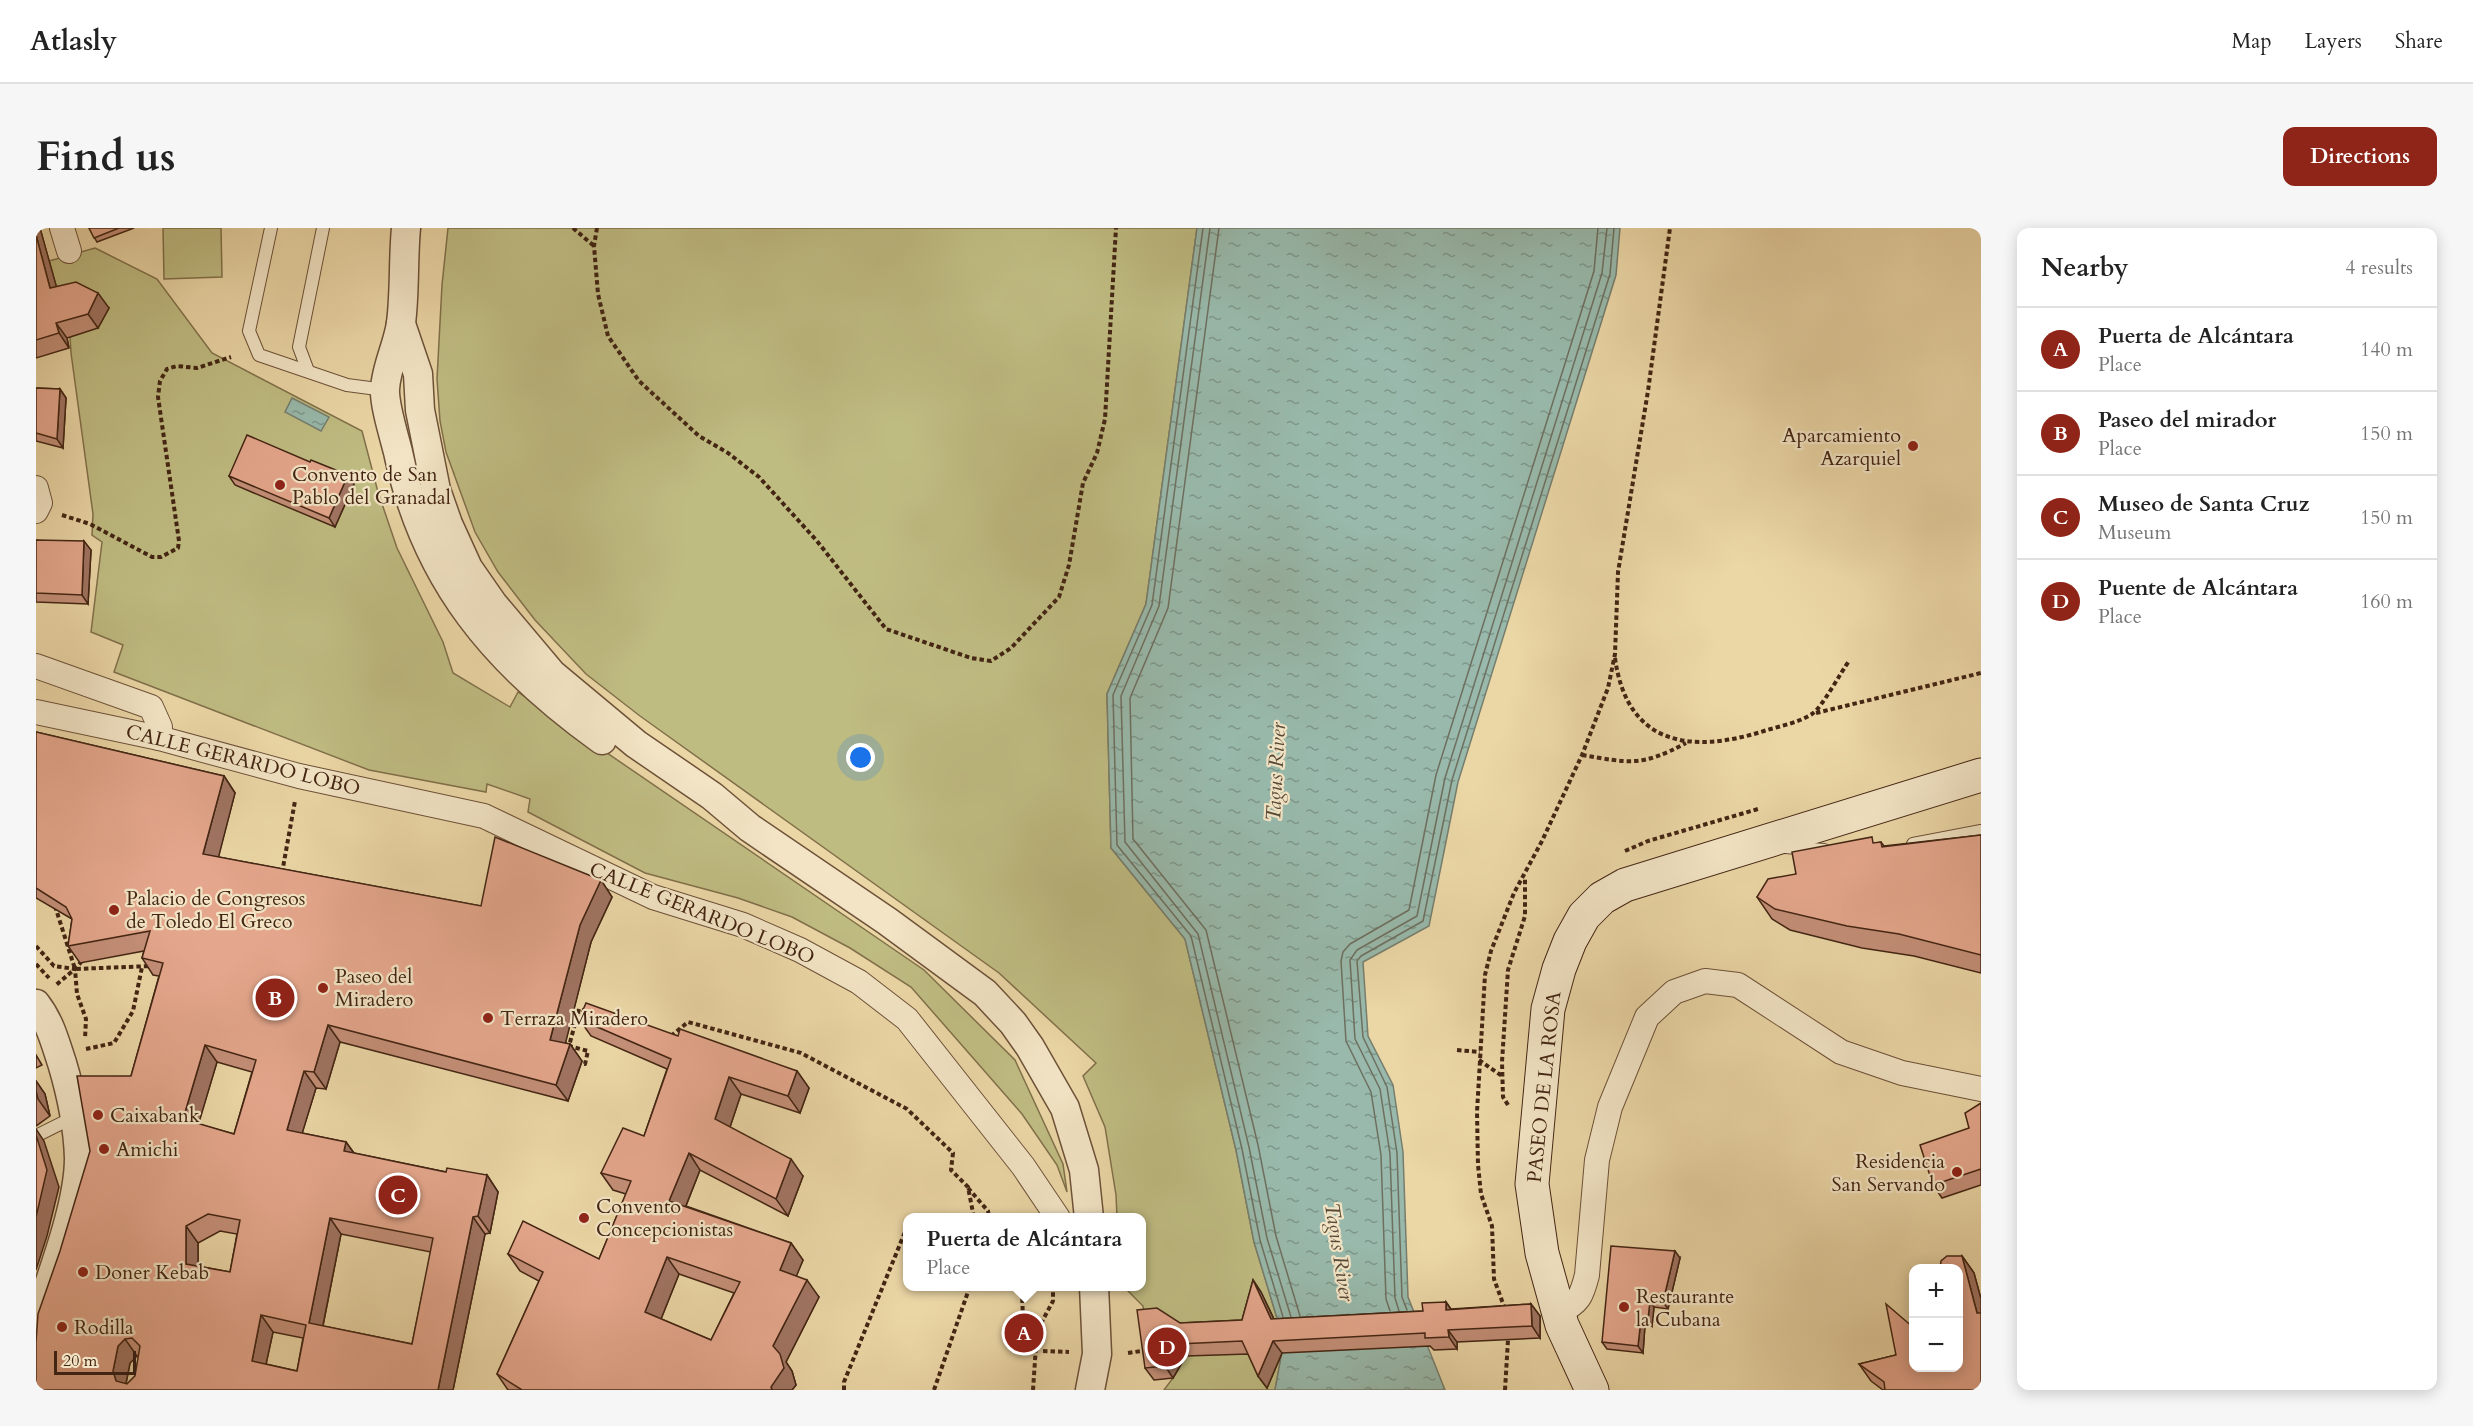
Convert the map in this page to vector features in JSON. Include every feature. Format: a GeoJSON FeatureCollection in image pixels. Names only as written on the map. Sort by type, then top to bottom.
{"type":"FeatureCollection","features":[{"type":"Feature","properties":{"kind":"main road","name":"PASEO DE LA ROSA"},"geometry":{"type":"LineString","coordinates":[[1592,1390],[1558,1312],[1542,1253],[1532,1184],[1548,1009],[1559,969],[1570,941],[1584,916],[1602,898],[1625,885],[1981,775]]}},
{"type":"Feature","properties":{"kind":"street"},"geometry":{"type":"LineString","coordinates":[[62,228],[69,251]]}},
{"type":"Feature","properties":{"kind":"street"},"geometry":{"type":"LineString","coordinates":[[406,228],[401,324],[385,390],[403,475],[414,513],[431,554],[449,587],[472,620],[507,661],[541,694],[636,765],[700,805],[750,828]]}},
{"type":"Feature","properties":{"kind":"street"},"geometry":{"type":"LineString","coordinates":[[401,324],[418,374],[420,410],[436,490],[448,524],[468,568],[520,639],[552,674],[636,744],[712,796],[750,828],[950,965],[986,993],[1013,1023],[1050,1078],[1065,1108],[1084,1170],[1088,1213]]}},
{"type":"Feature","properties":{"kind":"street"},"geometry":{"type":"LineString","coordinates":[[36,488],[40,503],[36,511]]}},
{"type":"Feature","properties":{"kind":"street"},"geometry":{"type":"LineString","coordinates":[[36,666],[151,707],[160,727],[159,738]]}},
{"type":"Feature","properties":{"kind":"street","name":"CALLE GERARDO LOBO"},"geometry":{"type":"LineString","coordinates":[[36,712],[159,738],[299,776],[484,816],[653,897],[743,925],[800,950],[859,982],[907,1019],[1023,1166],[1055,1213]]}},
{"type":"Feature","properties":{"kind":"street"},"geometry":{"type":"LineString","coordinates":[[1558,1312],[1573,1307],[1582,1293],[1587,1275],[1597,1160],[1610,1107],[1647,1017],[1674,992],[1705,981],[1737,985],[1840,1052],[1902,1073],[1981,1089]]}},
{"type":"Feature","properties":{"kind":"street"},"geometry":{"type":"LineString","coordinates":[[36,1004],[46,1017],[68,1083],[75,1117],[79,1159],[75,1188],[62,1243],[36,1323]]}},
{"type":"Feature","properties":{"kind":"street"},"geometry":{"type":"LineString","coordinates":[[1090,1390],[1085,1353],[1093,1291]]}},
{"type":"Feature","properties":{"kind":"street"},"geometry":{"type":"LineString","coordinates":[[1085,1353],[1104,1373],[1107,1390]]}},
{"type":"Feature","properties":{"kind":"lane"},"geometry":{"type":"LineString","coordinates":[[271,228],[249,331],[259,355],[347,385],[385,390]]}},
{"type":"Feature","properties":{"kind":"lane"},"geometry":{"type":"LineString","coordinates":[[308,371],[299,347],[323,228]]}},
{"type":"Feature","properties":{"kind":"lane"},"geometry":{"type":"LineString","coordinates":[[1902,846],[1981,831]]}},
{"type":"Feature","properties":{"kind":"lane"},"geometry":{"type":"LineString","coordinates":[[1754,845],[1833,850]]}},
{"type":"Feature","properties":{"kind":"lane"},"geometry":{"type":"LineString","coordinates":[[36,1136],[75,1117]]}},
{"type":"Feature","properties":{"kind":"path"},"geometry":{"type":"LineString","coordinates":[[573,228],[594,246]]}},
{"type":"Feature","properties":{"kind":"path"},"geometry":{"type":"LineString","coordinates":[[597,228],[594,246],[598,294],[608,336],[639,381],[699,436],[728,453],[759,477],[818,541],[886,629],[971,658],[991,661],[1011,648],[1059,597],[1069,565],[1083,483],[1097,453],[1105,419],[1116,228]]}},
{"type":"Feature","properties":{"kind":"path"},"geometry":{"type":"LineString","coordinates":[[1670,228],[1648,391],[1618,572],[1615,654],[1617,672],[1631,710],[1654,731],[1686,743]]}},
{"type":"Feature","properties":{"kind":"path"},"geometry":{"type":"LineString","coordinates":[[90,524],[152,557],[161,557],[178,548],[158,397],[160,381],[166,369],[177,366],[197,368],[231,357]]}},
{"type":"Feature","properties":{"kind":"path"},"geometry":{"type":"LineString","coordinates":[[1507,1318],[1494,1279],[1492,1226],[1481,1194],[1477,1112],[1485,975],[1491,951],[1514,893],[1525,876],[1582,755],[1608,688],[1615,654]]}},
{"type":"Feature","properties":{"kind":"path"},"geometry":{"type":"LineString","coordinates":[[1814,713],[1849,661]]}},
{"type":"Feature","properties":{"kind":"path"},"geometry":{"type":"LineString","coordinates":[[1582,755],[1628,762],[1644,761],[1660,757],[1686,743],[1748,736],[1814,713],[1981,673]]}},
{"type":"Feature","properties":{"kind":"path"},"geometry":{"type":"LineString","coordinates":[[281,883],[295,799]]}},
{"type":"Feature","properties":{"kind":"path"},"geometry":{"type":"LineString","coordinates":[[1510,1108],[1503,1097],[1502,1077],[1508,970],[1525,916],[1525,876]]}},
{"type":"Feature","properties":{"kind":"path"},"geometry":{"type":"LineString","coordinates":[[54,903],[75,969],[77,994],[86,1019]]}},
{"type":"Feature","properties":{"kind":"path"},"geometry":{"type":"LineString","coordinates":[[36,946],[54,966],[75,969],[157,966]]}},
{"type":"Feature","properties":{"kind":"path"},"geometry":{"type":"LineString","coordinates":[[36,964],[56,986],[88,954]]}},
{"type":"Feature","properties":{"kind":"path"},"geometry":{"type":"LineString","coordinates":[[84,1050],[114,1043],[133,1011],[142,967]]}},
{"type":"Feature","properties":{"kind":"path"},"geometry":{"type":"LineString","coordinates":[[575,1062],[585,1064],[588,1051],[569,1046],[579,1009],[590,1013]]}},
{"type":"Feature","properties":{"kind":"path"},"geometry":{"type":"LineString","coordinates":[[667,1039],[688,1022],[801,1053],[907,1109],[953,1153],[951,1170],[988,1213]]}},
{"type":"Feature","properties":{"kind":"path"},"geometry":{"type":"LineString","coordinates":[[1457,1050],[1480,1052]]}},
{"type":"Feature","properties":{"kind":"path"},"geometry":{"type":"LineString","coordinates":[[1479,1060],[1502,1077]]}},
{"type":"Feature","properties":{"kind":"path"},"geometry":{"type":"LineString","coordinates":[[968,1187],[973,1213]]}},
{"type":"Feature","properties":{"kind":"path"},"geometry":{"type":"LineString","coordinates":[[844,1390],[844,1382],[903,1237]]}},
{"type":"Feature","properties":{"kind":"path"},"geometry":{"type":"LineString","coordinates":[[934,1390],[969,1291]]}},
{"type":"Feature","properties":{"kind":"path"},"geometry":{"type":"LineString","coordinates":[[1024,1291],[1024,1346],[1032,1350]]}},
{"type":"Feature","properties":{"kind":"path"},"geometry":{"type":"LineString","coordinates":[[1033,1390],[1037,1331],[1053,1301],[1053,1291]]}},
{"type":"Feature","properties":{"kind":"path"},"geometry":{"type":"LineString","coordinates":[[1505,1390],[1508,1340]]}},
{"type":"Feature","properties":{"kind":"path"},"geometry":{"type":"LineString","coordinates":[[1128,1353],[1153,1350]]}},
{"type":"Feature","properties":{"kind":"path"},"geometry":{"type":"LineString","coordinates":[[1042,1351],[1085,1353]]}},
{"type":"Feature","properties":{"kind":"shaded area"},"geometry":{"type":"Polygon","coordinates":[[[163,228],[221,228],[222,277],[164,279],[163,228]]]}},
{"type":"Feature","properties":{"kind":"shaded area"},"geometry":{"type":"Polygon","coordinates":[[[448,228],[1197,228],[1146,604],[1107,694],[1111,848],[1185,939],[1236,1150],[1254,1242],[1284,1341],[1275,1390],[1164,1390],[1173,1378],[1145,1322],[1143,1306],[1128,1291],[1146,1291],[1146,1213],[1117,1213],[1105,1127],[1083,1076],[1096,1063],[999,973],[640,716],[586,674],[535,620],[498,572],[475,532],[446,452],[440,421],[437,379],[442,285],[448,228]]]}},
{"type":"Feature","properties":{"kind":"shaded area"},"geometry":{"type":"Polygon","coordinates":[[[95,248],[157,279],[212,353],[362,431],[378,492],[397,548],[443,642],[453,673],[510,707],[518,692],[924,970],[1015,1060],[1063,1164],[1067,1192],[1057,1165],[1022,1114],[911,987],[850,948],[792,917],[738,898],[645,873],[528,812],[530,799],[487,784],[486,792],[369,770],[114,672],[123,645],[91,632],[102,542],[92,535],[93,514],[70,337],[98,328],[61,303],[49,261],[95,248]]]}},
{"type":"Feature","properties":{"kind":"water","name":"Tagus River"},"geometry":{"type":"Polygon","coordinates":[[[1197,228],[1620,228],[1616,275],[1458,782],[1429,926],[1363,962],[1368,1036],[1393,1085],[1403,1152],[1408,1297],[1445,1390],[1275,1390],[1284,1341],[1254,1242],[1236,1150],[1185,939],[1111,848],[1107,694],[1146,604],[1197,228]]]}},
{"type":"Feature","properties":{"kind":"water"},"geometry":{"type":"Polygon","coordinates":[[[292,398],[329,417],[321,431],[285,412],[292,398]]]}},
{"type":"Feature","properties":{"kind":"building"},"geometry":{"type":"Polygon","coordinates":[[[89,228],[119,228],[94,238],[89,228]]]}},
{"type":"Feature","properties":{"kind":"building"},"geometry":{"type":"Polygon","coordinates":[[[36,235],[50,288],[76,282],[98,293],[88,314],[56,323],[59,333],[36,340],[36,235]]]}},
{"type":"Feature","properties":{"kind":"building"},"geometry":{"type":"Polygon","coordinates":[[[36,388],[60,389],[57,439],[36,433],[36,388]]]}},
{"type":"Feature","properties":{"kind":"building"},"geometry":{"type":"Polygon","coordinates":[[[247,435],[310,462],[311,460],[348,475],[329,518],[229,476],[247,435]]]}},
{"type":"Feature","properties":{"kind":"building"},"geometry":{"type":"Polygon","coordinates":[[[36,540],[84,541],[82,595],[36,593],[36,540]]]}},
{"type":"Feature","properties":{"kind":"building"},"geometry":{"type":"Polygon","coordinates":[[[36,732],[224,776],[203,854],[481,906],[495,837],[601,880],[580,925],[550,1040],[570,1044],[556,1085],[328,1025],[314,1072],[304,1071],[287,1130],[346,1142],[344,1151],[446,1172],[447,1168],[487,1175],[478,1216],[473,1217],[438,1390],[36,1390],[38,1314],[60,1251],[90,1151],[77,1076],[131,1076],[163,963],[142,958],[150,931],[68,946],[72,919],[66,907],[36,888],[36,732]],[[205,1045],[183,1119],[234,1134],[256,1060],[205,1045]],[[208,1214],[186,1226],[186,1264],[230,1272],[240,1220],[208,1214]],[[330,1218],[309,1323],[412,1344],[433,1238],[330,1218]],[[261,1315],[252,1361],[297,1371],[306,1325],[261,1315]],[[132,1338],[125,1339],[118,1346],[113,1371],[116,1381],[127,1384],[135,1376],[140,1346],[132,1338]]]}},
{"type":"Feature","properties":{"kind":"building"},"geometry":{"type":"Polygon","coordinates":[[[1981,835],[1981,955],[1899,934],[1847,926],[1775,909],[1757,897],[1768,879],[1796,874],[1792,852],[1872,837],[1873,843],[1881,842],[1882,847],[1981,835]]]}},
{"type":"Feature","properties":{"kind":"building"},"geometry":{"type":"Polygon","coordinates":[[[586,1003],[678,1036],[680,1029],[797,1071],[788,1096],[729,1077],[715,1119],[791,1159],[776,1199],[689,1153],[669,1201],[791,1243],[780,1270],[807,1280],[773,1346],[780,1354],[784,1368],[771,1387],[772,1390],[522,1390],[497,1374],[543,1272],[508,1254],[523,1221],[599,1259],[631,1181],[601,1173],[623,1128],[644,1136],[671,1059],[579,1019],[586,1003]],[[667,1257],[645,1312],[711,1340],[740,1282],[667,1257]]]}},
{"type":"Feature","properties":{"kind":"building"},"geometry":{"type":"Polygon","coordinates":[[[1981,1103],[1981,1169],[1933,1185],[1920,1145],[1969,1128],[1965,1113],[1981,1103]]]}},
{"type":"Feature","properties":{"kind":"building"},"geometry":{"type":"Polygon","coordinates":[[[36,1135],[47,1170],[36,1217],[36,1135]]]}},
{"type":"Feature","properties":{"kind":"building"},"geometry":{"type":"Polygon","coordinates":[[[1611,1246],[1675,1251],[1663,1302],[1650,1301],[1648,1319],[1641,1319],[1638,1346],[1602,1342],[1611,1246]]]}},
{"type":"Feature","properties":{"kind":"building"},"geometry":{"type":"Polygon","coordinates":[[[1947,1256],[1962,1256],[1977,1313],[1981,1313],[1981,1390],[1885,1390],[1884,1382],[1859,1364],[1896,1355],[1886,1304],[1909,1324],[1909,1372],[1963,1372],[1963,1264],[1941,1264],[1947,1256]]]}},
{"type":"Feature","properties":{"kind":"building"},"geometry":{"type":"Polygon","coordinates":[[[1253,1280],[1271,1319],[1423,1311],[1422,1303],[1446,1302],[1446,1310],[1531,1304],[1532,1326],[1448,1330],[1449,1337],[1425,1338],[1425,1333],[1273,1341],[1258,1376],[1242,1341],[1178,1344],[1165,1366],[1145,1368],[1137,1310],[1157,1308],[1180,1323],[1242,1320],[1253,1280]]]}},
{"type":"Feature","properties":{"kind":"place","name":"Aparcamiento Azarquiel"},"geometry":{"type":"Point","coordinates":[1913,446]}},
{"type":"Feature","properties":{"kind":"place","name":"Convento de San Pablo del Granadal"},"geometry":{"type":"Point","coordinates":[280,485]}},
{"type":"Feature","properties":{"kind":"place","name":"Palacio de Congresos de Toledo El Greco"},"geometry":{"type":"Point","coordinates":[114,910]}},
{"type":"Feature","properties":{"kind":"place","name":"Paseo del Miradero"},"geometry":{"type":"Point","coordinates":[323,988]}},
{"type":"Feature","properties":{"kind":"place","name":"Paseo del mirador"},"geometry":{"type":"Point","coordinates":[275,998]}},
{"type":"Feature","properties":{"kind":"place","name":"Terraza Miradero"},"geometry":{"type":"Point","coordinates":[488,1018]}},
{"type":"Feature","properties":{"kind":"place","name":"Caixabank"},"geometry":{"type":"Point","coordinates":[98,1115]}},
{"type":"Feature","properties":{"kind":"place","name":"Amichi"},"geometry":{"type":"Point","coordinates":[104,1149]}},
{"type":"Feature","properties":{"kind":"place","name":"Residencia San Servando"},"geometry":{"type":"Point","coordinates":[1957,1172]}},
{"type":"Feature","properties":{"kind":"place","name":"Museo de Santa Cruz"},"geometry":{"type":"Point","coordinates":[398,1195]}},
{"type":"Feature","properties":{"kind":"place","name":"Convento Concepcionistas"},"geometry":{"type":"Point","coordinates":[584,1218]}},
{"type":"Feature","properties":{"kind":"place","name":"Doner Kebab"},"geometry":{"type":"Point","coordinates":[83,1272]}},
{"type":"Feature","properties":{"kind":"place","name":"Restaurante la Cubana"},"geometry":{"type":"Point","coordinates":[1624,1307]}},
{"type":"Feature","properties":{"kind":"place","name":"Rodilla"},"geometry":{"type":"Point","coordinates":[62,1327]}},
{"type":"Feature","properties":{"kind":"place","name":"Puerta de Alcántara"},"geometry":{"type":"Point","coordinates":[1024,1333]}},
{"type":"Feature","properties":{"kind":"place","name":"Puente de Alcántara"},"geometry":{"type":"Point","coordinates":[1167,1347]}}]}
